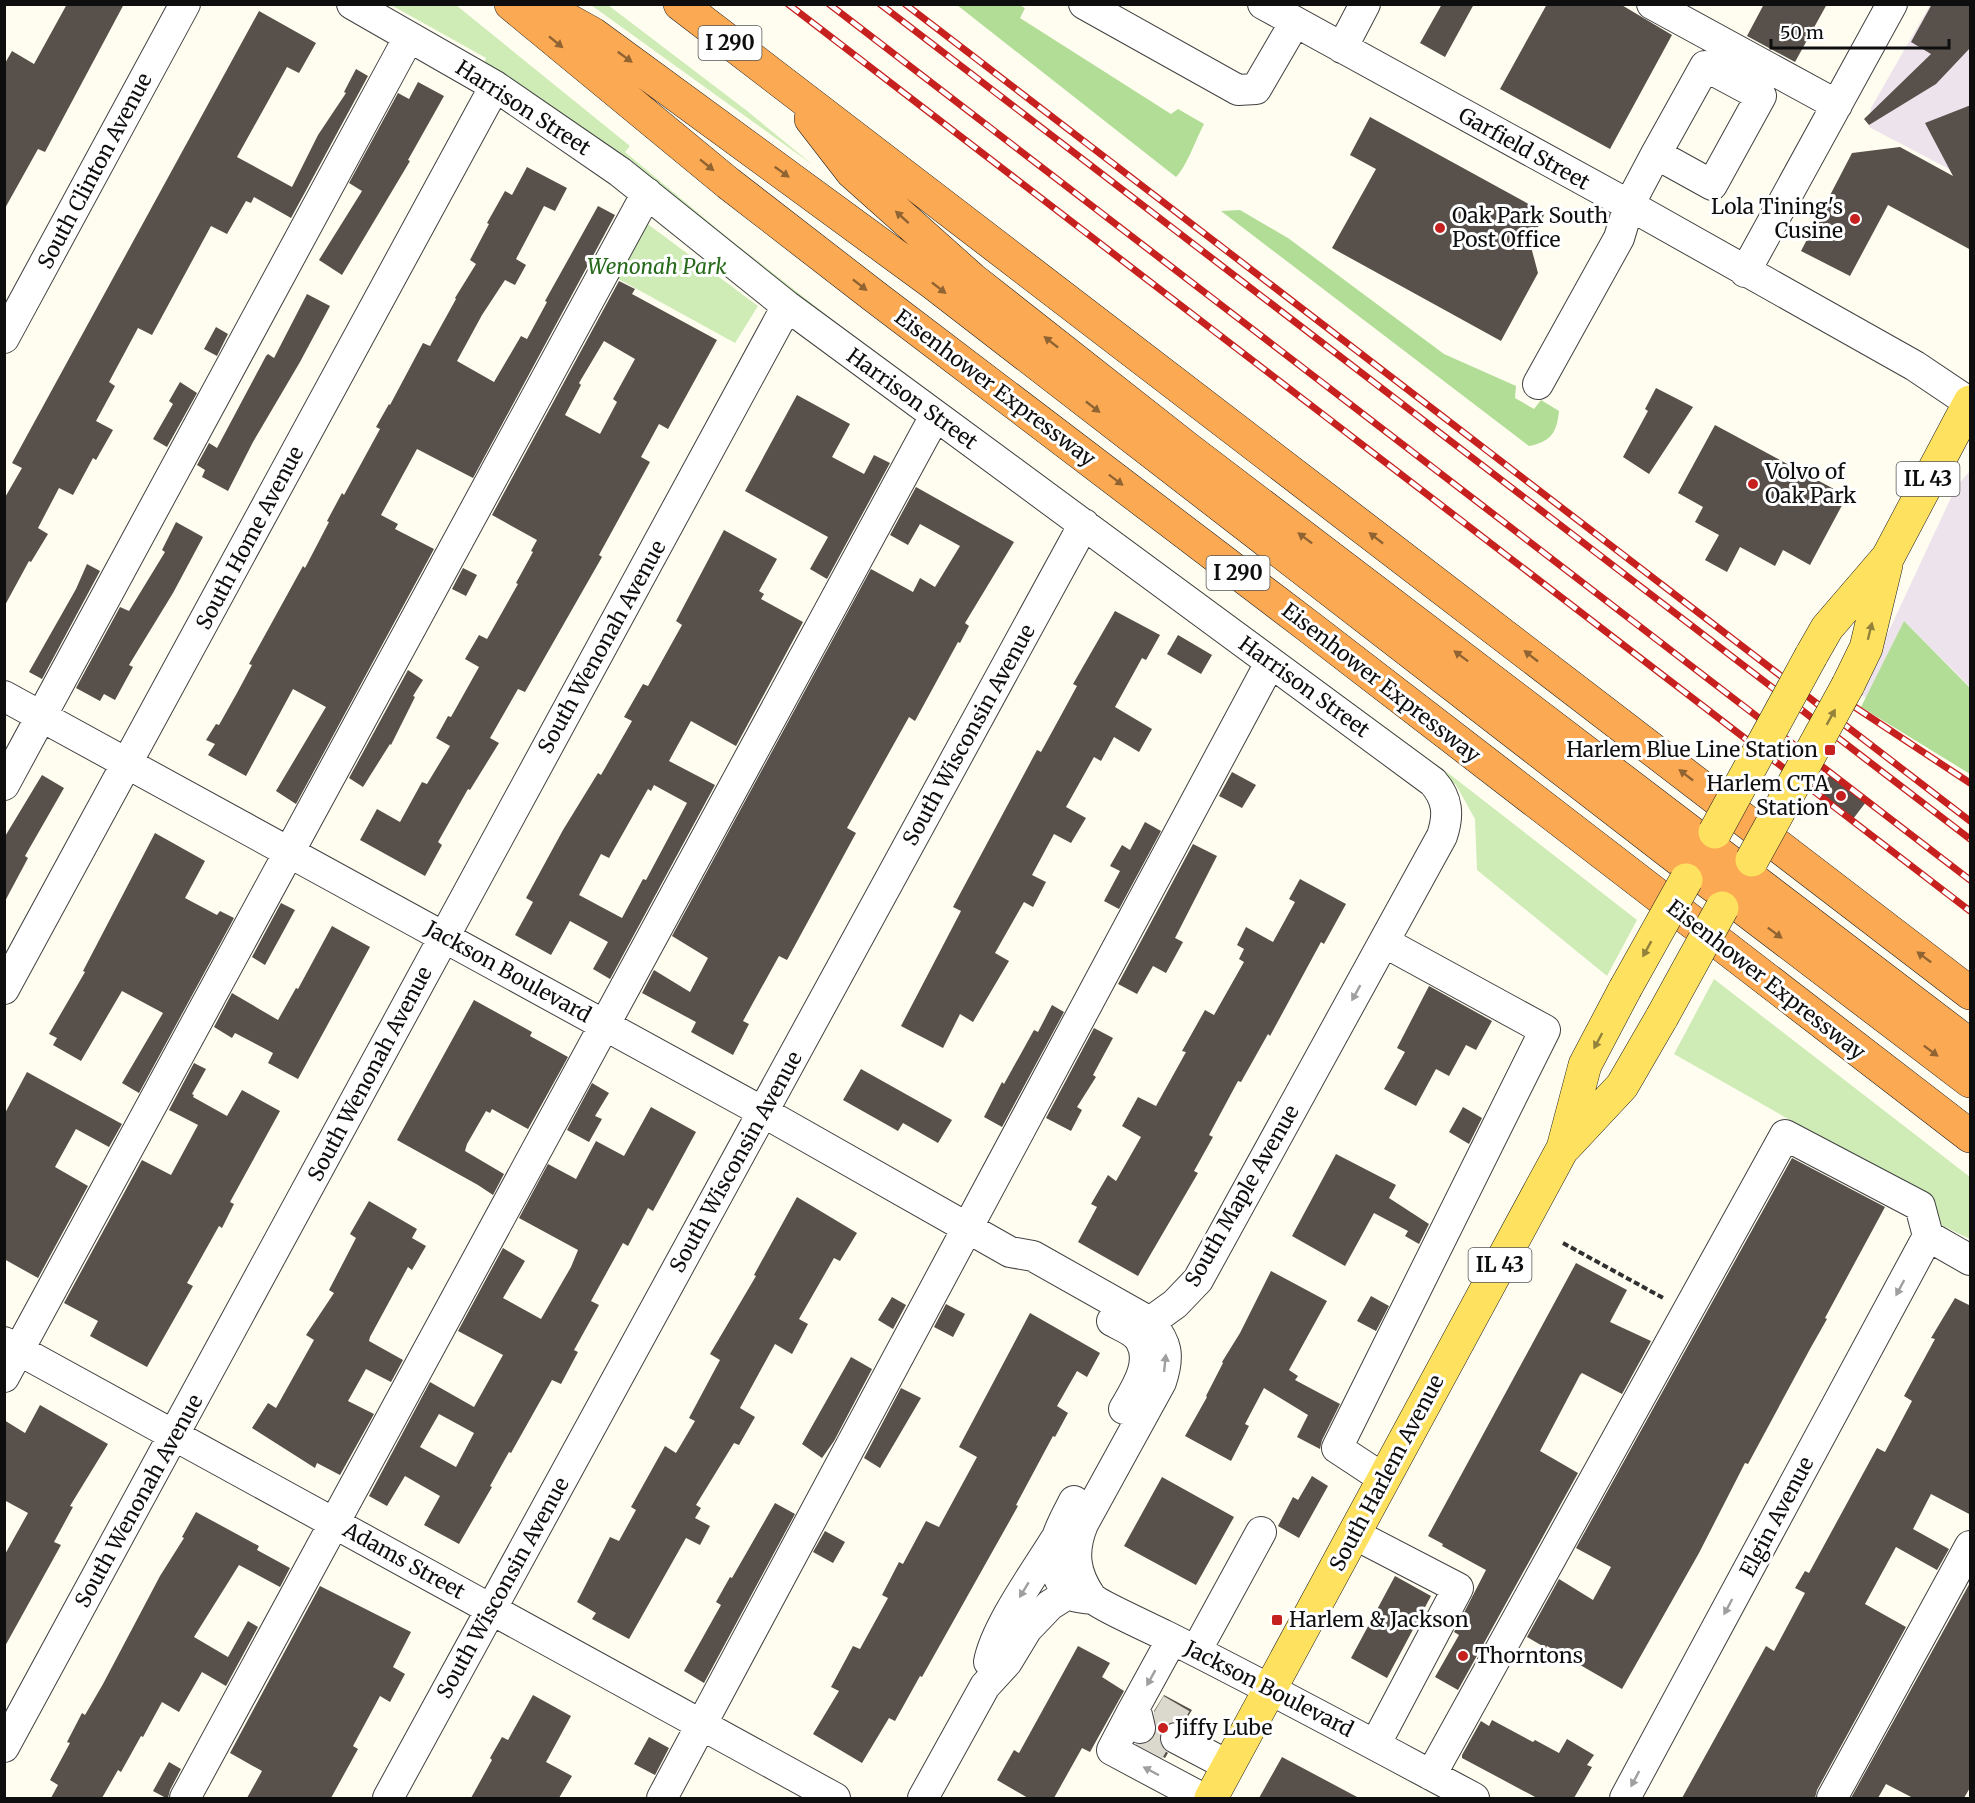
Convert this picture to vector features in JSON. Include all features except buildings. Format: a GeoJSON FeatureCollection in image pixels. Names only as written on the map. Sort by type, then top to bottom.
{"type":"FeatureCollection","features":[{"type":"Feature","properties":{"kind":"highway","name":"Eisenhower Expressway"},"geometry":{"type":"LineString","coordinates":[[511,4],[765,211],[1971,1136]]}},
{"type":"Feature","properties":{"kind":"highway"},"geometry":{"type":"LineString","coordinates":[[539,4],[593,34],[933,283],[1737,884],[1971,1045]]}},
{"type":"Feature","properties":{"kind":"highway","name":"I 290"},"geometry":{"type":"LineString","coordinates":[[680,4],[1971,993]]}},
{"type":"Feature","properties":{"kind":"highway"},"geometry":{"type":"LineString","coordinates":[[780,81],[852,172],[972,279],[1700,856]]}},
{"type":"Feature","properties":{"kind":"highway"},"geometry":{"type":"LineString","coordinates":[[1737,884],[1971,1081]]}},
{"type":"Feature","properties":{"kind":"main road","name":"South Harlem Avenue"},"geometry":{"type":"LineString","coordinates":[[1211,1798],[1563,1148],[1585,1065],[1625,989],[1827,628],[1888,557],[1970,403]]}},
{"type":"Feature","properties":{"kind":"main road","name":"South Harlem Avenue"},"geometry":{"type":"LineString","coordinates":[[1563,1148],[1622,1086],[1848,685],[1866,648],[1888,557]]}},
{"type":"Feature","properties":{"kind":"street","name":"South Clinton Avenue"},"geometry":{"type":"LineString","coordinates":[[4,338],[185,4]]}},
{"type":"Feature","properties":{"kind":"street","name":"Harrison Street"},"geometry":{"type":"LineString","coordinates":[[352,4],[495,86],[647,193],[787,306],[1433,782],[1442,792],[1448,818]]}},
{"type":"Feature","properties":{"kind":"street"},"geometry":{"type":"LineString","coordinates":[[1084,4],[1238,90],[1256,89],[1295,22]]}},
{"type":"Feature","properties":{"kind":"street","name":"Garfield Street"},"geometry":{"type":"LineString","coordinates":[[1263,4],[1629,205],[1915,366],[1970,403]]}},
{"type":"Feature","properties":{"kind":"street"},"geometry":{"type":"LineString","coordinates":[[1342,48],[1365,4]]}},
{"type":"Feature","properties":{"kind":"street"},"geometry":{"type":"LineString","coordinates":[[1652,4],[1837,105]]}},
{"type":"Feature","properties":{"kind":"street"},"geometry":{"type":"LineString","coordinates":[[1745,272],[1892,4]]}},
{"type":"Feature","properties":{"kind":"street"},"geometry":{"type":"LineString","coordinates":[[4,785],[409,37]]}},
{"type":"Feature","properties":{"kind":"street","name":"South Home Avenue"},"geometry":{"type":"LineString","coordinates":[[4,989],[495,86]]}},
{"type":"Feature","properties":{"kind":"street"},"geometry":{"type":"LineString","coordinates":[[1538,384],[1619,238],[1629,205],[1656,154]]}},
{"type":"Feature","properties":{"kind":"street"},"geometry":{"type":"LineString","coordinates":[[4,1377],[12,1346],[290,852],[647,193]]}},
{"type":"Feature","properties":{"kind":"street","name":"South Wenonah Avenue"},"geometry":{"type":"LineString","coordinates":[[4,1747],[787,306]]}},
{"type":"Feature","properties":{"kind":"street"},"geometry":{"type":"LineString","coordinates":[[185,1798],[935,416]]}},
{"type":"Feature","properties":{"kind":"street","name":"South Wisconsin Avenue"},"geometry":{"type":"LineString","coordinates":[[388,1798],[1084,524]]}},
{"type":"Feature","properties":{"kind":"street"},"geometry":{"type":"LineString","coordinates":[[662,1798],[1270,663]]}},
{"type":"Feature","properties":{"kind":"street","name":"Jackson Boulevard"},"geometry":{"type":"LineString","coordinates":[[4,696],[763,1112],[1010,1252],[1033,1256],[1142,1327]]}},
{"type":"Feature","properties":{"kind":"street","name":"South Maple Avenue"},"geometry":{"type":"LineString","coordinates":[[1142,1327],[1175,1304],[1198,1280],[1442,836],[1448,818]]}},
{"type":"Feature","properties":{"kind":"street"},"geometry":{"type":"LineString","coordinates":[[1384,942],[1545,1030],[1337,1448],[1384,1479]]}},
{"type":"Feature","properties":{"kind":"street"},"geometry":{"type":"LineString","coordinates":[[1431,1775],[1785,1135],[1920,1206],[1928,1236],[1971,1260]]}},
{"type":"Feature","properties":{"kind":"street","name":"Elgin Avenue"},"geometry":{"type":"LineString","coordinates":[[1625,1798],[1928,1236]]}},
{"type":"Feature","properties":{"kind":"street"},"geometry":{"type":"LineString","coordinates":[[985,1686],[991,1653],[1011,1612],[1055,1540],[1139,1382],[1144,1366],[1144,1351],[1140,1340],[1142,1327],[1161,1336],[1166,1350],[1166,1366],[1161,1382],[1083,1524],[1077,1540],[1075,1556],[1079,1586]]}},
{"type":"Feature","properties":{"kind":"street","name":"Adams Street"},"geometry":{"type":"LineString","coordinates":[[12,1346],[835,1798]]}},
{"type":"Feature","properties":{"kind":"street"},"geometry":{"type":"LineString","coordinates":[[1202,1798],[1112,1750],[1143,1718],[1184,1645],[1261,1532]]}},
{"type":"Feature","properties":{"kind":"street"},"geometry":{"type":"LineString","coordinates":[[1354,1534],[1458,1588],[1375,1745]]}},
{"type":"Feature","properties":{"kind":"street"},"geometry":{"type":"LineString","coordinates":[[1055,1540],[1053,1556],[1062,1586],[1079,1586]]}},
{"type":"Feature","properties":{"kind":"street"},"geometry":{"type":"LineString","coordinates":[[1832,1798],[1971,1546]]}},
{"type":"Feature","properties":{"kind":"street"},"geometry":{"type":"LineString","coordinates":[[923,1798],[985,1686],[1008,1662],[1027,1629],[1050,1605],[1079,1586]]}},
{"type":"Feature","properties":{"kind":"street","name":"Jackson Boulevard"},"geometry":{"type":"LineString","coordinates":[[1079,1586],[1184,1645],[1271,1688],[1474,1798]]}},
{"type":"Feature","properties":{"kind":"street"},"geometry":{"type":"LineString","coordinates":[[1182,1741],[1229,1766]]}},
{"type":"Feature","properties":{"kind":"path"},"geometry":{"type":"LineString","coordinates":[[1563,1243],[1672,1303]]}},
{"type":"Feature","properties":{"kind":"shaded area"},"geometry":{"type":"Polygon","coordinates":[[[1930,5],[1970,5],[1970,180],[1869,127],[1871,108],[1930,5]]]}},
{"type":"Feature","properties":{"kind":"shaded area"},"geometry":{"type":"Polygon","coordinates":[[[1970,471],[1970,687],[1904,621],[1866,698],[1858,693],[1956,487],[1970,471]]]}},
{"type":"Feature","properties":{"kind":"green space"},"geometry":{"type":"Polygon","coordinates":[[[391,5],[456,5],[630,146],[625,152],[727,237],[838,324],[1452,776],[1637,920],[1607,976],[1477,870],[1475,819],[1456,785],[484,64],[486,58],[391,5]]]}},
{"type":"Feature","properties":{"kind":"green space"},"geometry":{"type":"Polygon","coordinates":[[[591,5],[608,5],[746,110],[813,165],[591,5]]]}},
{"type":"Feature","properties":{"kind":"green space"},"geometry":{"type":"Polygon","coordinates":[[[957,5],[1019,5],[1025,8],[1020,18],[1171,114],[1178,109],[1204,124],[1180,172],[1176,177],[957,5]]]}},
{"type":"Feature","properties":{"kind":"green space"},"geometry":{"type":"Polygon","coordinates":[[[1240,210],[1288,238],[1444,354],[1516,386],[1515,398],[1534,409],[1541,400],[1559,411],[1557,425],[1552,435],[1543,442],[1529,446],[1221,211],[1240,210]]]}},
{"type":"Feature","properties":{"kind":"green space","name":"Wenonah Park"},"geometry":{"type":"Polygon","coordinates":[[[645,222],[758,306],[735,343],[615,277],[645,222]]]}},
{"type":"Feature","properties":{"kind":"green space"},"geometry":{"type":"Polygon","coordinates":[[[1904,621],[1970,688],[1970,774],[1861,707],[1904,621]]]}},
{"type":"Feature","properties":{"kind":"green space"},"geometry":{"type":"Polygon","coordinates":[[[1714,979],[1970,1177],[1970,1239],[1941,1225],[1922,1195],[1674,1054],[1714,979]]]}},
{"type":"Feature","properties":{"kind":"tunnel"},"geometry":{"type":"LineString","coordinates":[[1156,1709],[1185,1726]]}},
{"type":"Feature","properties":{"kind":"tunnel"},"geometry":{"type":"LineString","coordinates":[[1141,1735],[1169,1751]]}},
{"type":"Feature","properties":{"kind":"railway"},"geometry":{"type":"LineString","coordinates":[[788,4],[1970,911]]}},
{"type":"Feature","properties":{"kind":"railway"},"geometry":{"type":"LineString","coordinates":[[829,4],[1970,880]]}},
{"type":"Feature","properties":{"kind":"railway"},"geometry":{"type":"LineString","coordinates":[[880,4],[1970,839]]}},
{"type":"Feature","properties":{"kind":"railway"},"geometry":{"type":"LineString","coordinates":[[905,4],[1970,821]]}},
{"type":"Feature","properties":{"kind":"railway"},"geometry":{"type":"LineString","coordinates":[[1832,692],[1970,783]]}},
{"type":"Feature","properties":{"kind":"place","name":"Lola Tining's Cusine"},"geometry":{"type":"Point","coordinates":[1855,219]}},
{"type":"Feature","properties":{"kind":"place","name":"Oak Park South Post Office"},"geometry":{"type":"Point","coordinates":[1440,228]}},
{"type":"Feature","properties":{"kind":"place","name":"Volvo of Oak Park"},"geometry":{"type":"Point","coordinates":[1753,484]}},
{"type":"Feature","properties":{"kind":"place","name":"Harlem Blue Line Station"},"geometry":{"type":"Point","coordinates":[1830,750]}},
{"type":"Feature","properties":{"kind":"place","name":"Harlem CTA Station"},"geometry":{"type":"Point","coordinates":[1841,796]}},
{"type":"Feature","properties":{"kind":"place","name":"Harlem & Jackson"},"geometry":{"type":"Point","coordinates":[1277,1620]}},
{"type":"Feature","properties":{"kind":"place","name":"Thorntons"},"geometry":{"type":"Point","coordinates":[1463,1656]}},
{"type":"Feature","properties":{"kind":"place","name":"Jiffy Lube"},"geometry":{"type":"Point","coordinates":[1163,1728]}}]}
